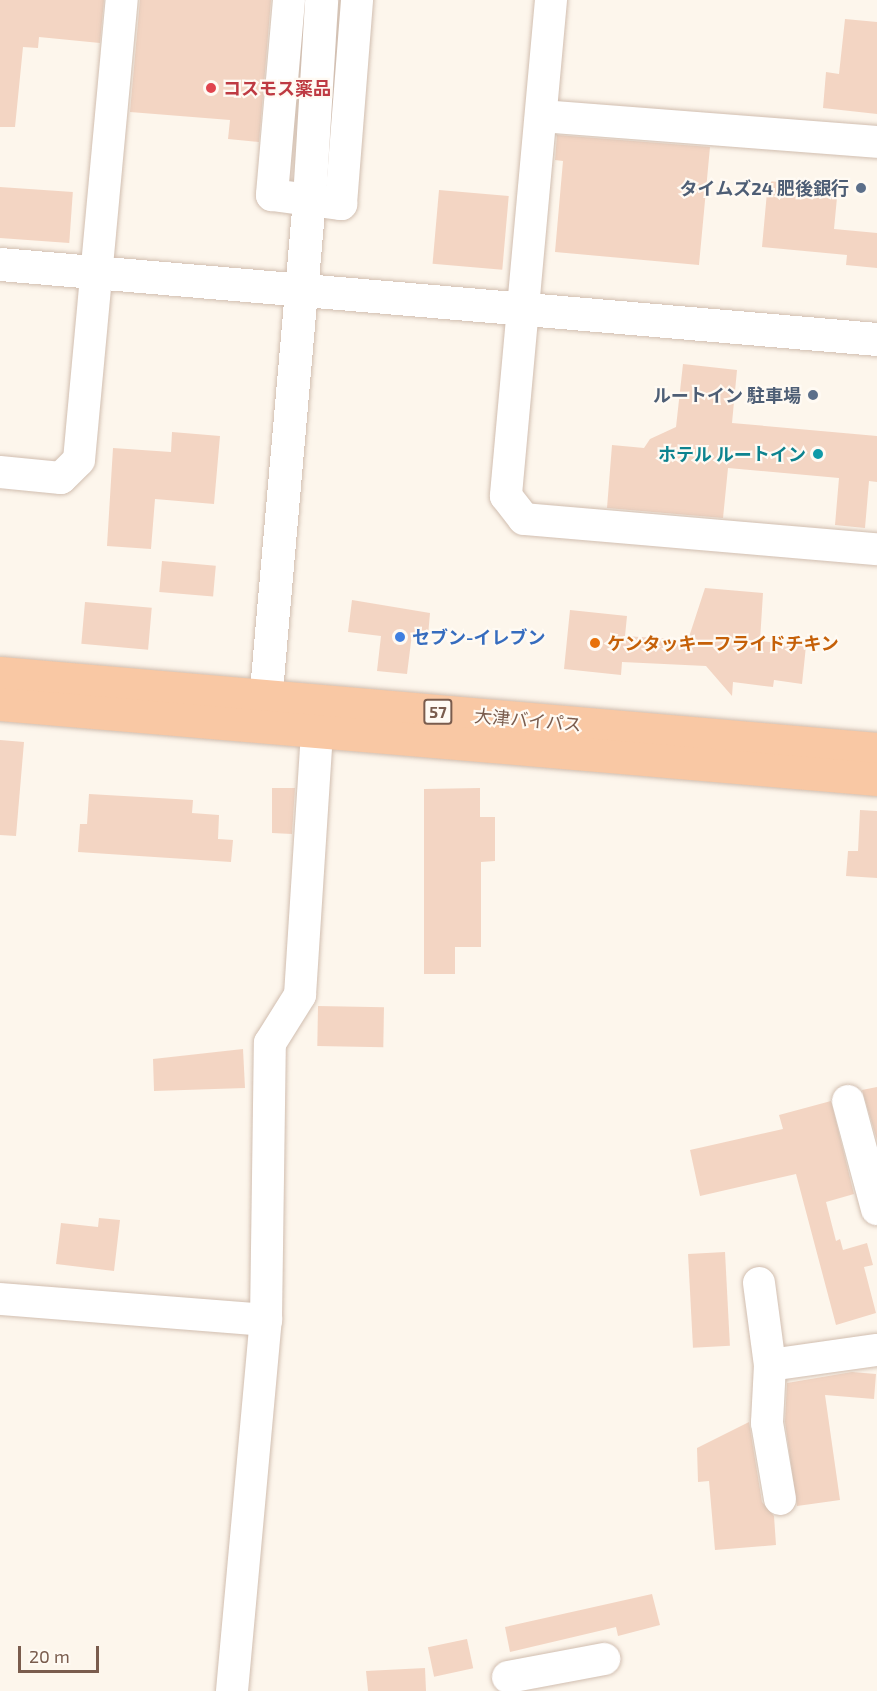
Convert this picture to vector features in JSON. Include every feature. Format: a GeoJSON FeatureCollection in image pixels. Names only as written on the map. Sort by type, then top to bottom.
{"type":"FeatureCollection","features":[{"type":"Feature","properties":{"kind":"highway","name":"大津バイパス"},"geometry":{"type":"LineString","coordinates":[[0,673],[264,712],[877,780]]}},
{"type":"Feature","properties":{"kind":"highway","name":"大津バイパス"},"geometry":{"type":"LineString","coordinates":[[0,704],[264,712]]}},
{"type":"Feature","properties":{"kind":"highway","name":"大津バイパス"},"geometry":{"type":"LineString","coordinates":[[318,717],[877,749]]}},
{"type":"Feature","properties":{"kind":"street"},"geometry":{"type":"LineString","coordinates":[[0,472],[61,478],[79,460],[122,0]]}},
{"type":"Feature","properties":{"kind":"street"},"geometry":{"type":"LineString","coordinates":[[289,0],[272,195],[341,204],[357,0]]}},
{"type":"Feature","properties":{"kind":"street"},"geometry":{"type":"LineString","coordinates":[[264,712],[309,199],[321,0]]}},
{"type":"Feature","properties":{"kind":"street"},"geometry":{"type":"LineString","coordinates":[[550,0],[542,116],[506,496],[524,519],[877,549]]}},
{"type":"Feature","properties":{"kind":"street"},"geometry":{"type":"LineString","coordinates":[[542,116],[877,142]]}},
{"type":"Feature","properties":{"kind":"street"},"geometry":{"type":"LineString","coordinates":[[0,264],[877,339]]}},
{"type":"Feature","properties":{"kind":"street"},"geometry":{"type":"LineString","coordinates":[[232,1691],[266,1320],[270,1043],[300,995],[318,717]]}},
{"type":"Feature","properties":{"kind":"street"},"geometry":{"type":"LineString","coordinates":[[848,1101],[877,1209]]}},
{"type":"Feature","properties":{"kind":"street"},"geometry":{"type":"LineString","coordinates":[[759,1283],[770,1365],[767,1423],[780,1499]]}},
{"type":"Feature","properties":{"kind":"street"},"geometry":{"type":"LineString","coordinates":[[0,1299],[266,1320]]}},
{"type":"Feature","properties":{"kind":"street"},"geometry":{"type":"LineString","coordinates":[[770,1365],[877,1350]]}},
{"type":"Feature","properties":{"kind":"street"},"geometry":{"type":"LineString","coordinates":[[508,1674],[604,1659]]}},
{"type":"Feature","properties":{"kind":"building"},"geometry":{"type":"Polygon","coordinates":[[[0,0],[104,0],[100,43],[39,37],[38,48],[23,47],[15,127],[0,127],[0,0]]]}},
{"type":"Feature","properties":{"kind":"building"},"geometry":{"type":"Polygon","coordinates":[[[140,0],[271,0],[259,142],[228,139],[230,120],[130,112],[140,0]]]}},
{"type":"Feature","properties":{"kind":"building"},"geometry":{"type":"Polygon","coordinates":[[[845,19],[877,22],[877,114],[823,108],[826,72],[839,74],[845,19]]]}},
{"type":"Feature","properties":{"kind":"building"},"geometry":{"type":"Polygon","coordinates":[[[557,135],[710,147],[699,265],[555,252],[563,161],[555,160],[557,135]]]}},
{"type":"Feature","properties":{"kind":"building"},"geometry":{"type":"Polygon","coordinates":[[[768,181],[838,187],[834,229],[877,233],[877,268],[846,265],[847,255],[762,247],[768,181]]]}},
{"type":"Feature","properties":{"kind":"building"},"geometry":{"type":"Polygon","coordinates":[[[0,187],[73,192],[69,243],[0,238],[0,187]]]}},
{"type":"Feature","properties":{"kind":"building"},"geometry":{"type":"Polygon","coordinates":[[[439,190],[509,196],[502,270],[433,264],[439,190]]]}},
{"type":"Feature","properties":{"kind":"building"},"geometry":{"type":"Polygon","coordinates":[[[683,364],[737,370],[732,423],[877,436],[877,482],[869,481],[865,528],[835,525],[839,478],[728,468],[723,518],[607,508],[612,445],[644,448],[650,439],[676,427],[683,364]]]}},
{"type":"Feature","properties":{"kind":"building"},"geometry":{"type":"Polygon","coordinates":[[[172,432],[220,436],[214,504],[155,499],[151,549],[107,546],[113,448],[171,452],[172,432]]]}},
{"type":"Feature","properties":{"kind":"building"},"geometry":{"type":"Polygon","coordinates":[[[162,561],[216,566],[213,597],[159,592],[162,561]]]}},
{"type":"Feature","properties":{"kind":"building"},"geometry":{"type":"Polygon","coordinates":[[[705,588],[763,593],[760,641],[806,646],[802,684],[774,680],[773,687],[733,682],[732,696],[706,666],[622,662],[621,675],[564,669],[570,610],[627,616],[625,636],[688,640],[705,588]]]}},
{"type":"Feature","properties":{"kind":"building"},"geometry":{"type":"Polygon","coordinates":[[[352,600],[430,613],[428,636],[412,634],[407,674],[377,671],[381,636],[348,632],[352,600]]]}},
{"type":"Feature","properties":{"kind":"building"},"geometry":{"type":"Polygon","coordinates":[[[85,602],[152,608],[148,650],[81,644],[85,602]]]}},
{"type":"Feature","properties":{"kind":"building"},"geometry":{"type":"Polygon","coordinates":[[[0,740],[24,742],[16,836],[0,835],[0,740]]]}},
{"type":"Feature","properties":{"kind":"building"},"geometry":{"type":"Polygon","coordinates":[[[272,788],[295,788],[292,834],[272,833],[272,788]]]}},
{"type":"Feature","properties":{"kind":"building"},"geometry":{"type":"Polygon","coordinates":[[[480,788],[480,817],[495,817],[495,861],[481,862],[481,947],[455,947],[455,974],[424,974],[424,789],[480,788]]]}},
{"type":"Feature","properties":{"kind":"building"},"geometry":{"type":"Polygon","coordinates":[[[89,794],[193,800],[192,813],[219,815],[218,839],[233,840],[231,862],[78,852],[80,824],[87,824],[89,794]]]}},
{"type":"Feature","properties":{"kind":"building"},"geometry":{"type":"Polygon","coordinates":[[[860,810],[877,811],[877,878],[846,876],[848,851],[858,851],[860,810]]]}},
{"type":"Feature","properties":{"kind":"building"},"geometry":{"type":"Polygon","coordinates":[[[318,1006],[384,1007],[383,1047],[317,1046],[318,1006]]]}},
{"type":"Feature","properties":{"kind":"building"},"geometry":{"type":"Polygon","coordinates":[[[243,1049],[245,1088],[154,1091],[153,1059],[243,1049]]]}},
{"type":"Feature","properties":{"kind":"building"},"geometry":{"type":"Polygon","coordinates":[[[877,1087],[877,1140],[862,1090],[877,1087]]]}},
{"type":"Feature","properties":{"kind":"building"},"geometry":{"type":"Polygon","coordinates":[[[831,1101],[854,1194],[826,1202],[836,1241],[840,1239],[843,1250],[867,1243],[873,1265],[864,1267],[876,1313],[836,1325],[796,1174],[700,1196],[690,1150],[783,1129],[779,1115],[831,1101]]]}},
{"type":"Feature","properties":{"kind":"building"},"geometry":{"type":"Polygon","coordinates":[[[99,1218],[120,1220],[114,1271],[56,1264],[61,1223],[98,1227],[99,1218]]]}},
{"type":"Feature","properties":{"kind":"building"},"geometry":{"type":"Polygon","coordinates":[[[725,1252],[730,1346],[693,1348],[688,1254],[725,1252]]]}},
{"type":"Feature","properties":{"kind":"building"},"geometry":{"type":"Polygon","coordinates":[[[852,1372],[876,1374],[874,1399],[825,1395],[840,1500],[797,1506],[785,1422],[787,1383],[852,1372]]]}},
{"type":"Feature","properties":{"kind":"building"},"geometry":{"type":"Polygon","coordinates":[[[749,1422],[762,1502],[774,1516],[776,1545],[715,1550],[709,1481],[698,1482],[697,1448],[749,1422]]]}},
{"type":"Feature","properties":{"kind":"building"},"geometry":{"type":"Polygon","coordinates":[[[652,1594],[660,1625],[618,1636],[616,1627],[510,1652],[505,1627],[652,1594]]]}},
{"type":"Feature","properties":{"kind":"building"},"geometry":{"type":"Polygon","coordinates":[[[467,1639],[473,1668],[434,1677],[428,1647],[467,1639]]]}},
{"type":"Feature","properties":{"kind":"building"},"geometry":{"type":"Polygon","coordinates":[[[425,1668],[426,1691],[368,1691],[366,1671],[425,1668]]]}},
{"type":"Feature","properties":{"kind":"place","name":"コスモス薬品"},"geometry":{"type":"Point","coordinates":[211,88]}},
{"type":"Feature","properties":{"kind":"place","name":"タイムズ24 肥後銀行"},"geometry":{"type":"Point","coordinates":[861,188]}},
{"type":"Feature","properties":{"kind":"place","name":"ルートイン 駐車場"},"geometry":{"type":"Point","coordinates":[813,395]}},
{"type":"Feature","properties":{"kind":"place","name":"ホテル ルートイン"},"geometry":{"type":"Point","coordinates":[818,454]}},
{"type":"Feature","properties":{"kind":"place","name":"セブン-イレブン"},"geometry":{"type":"Point","coordinates":[400,637]}},
{"type":"Feature","properties":{"kind":"place","name":"ケンタッキーフライドチキン"},"geometry":{"type":"Point","coordinates":[595,643]}}]}
